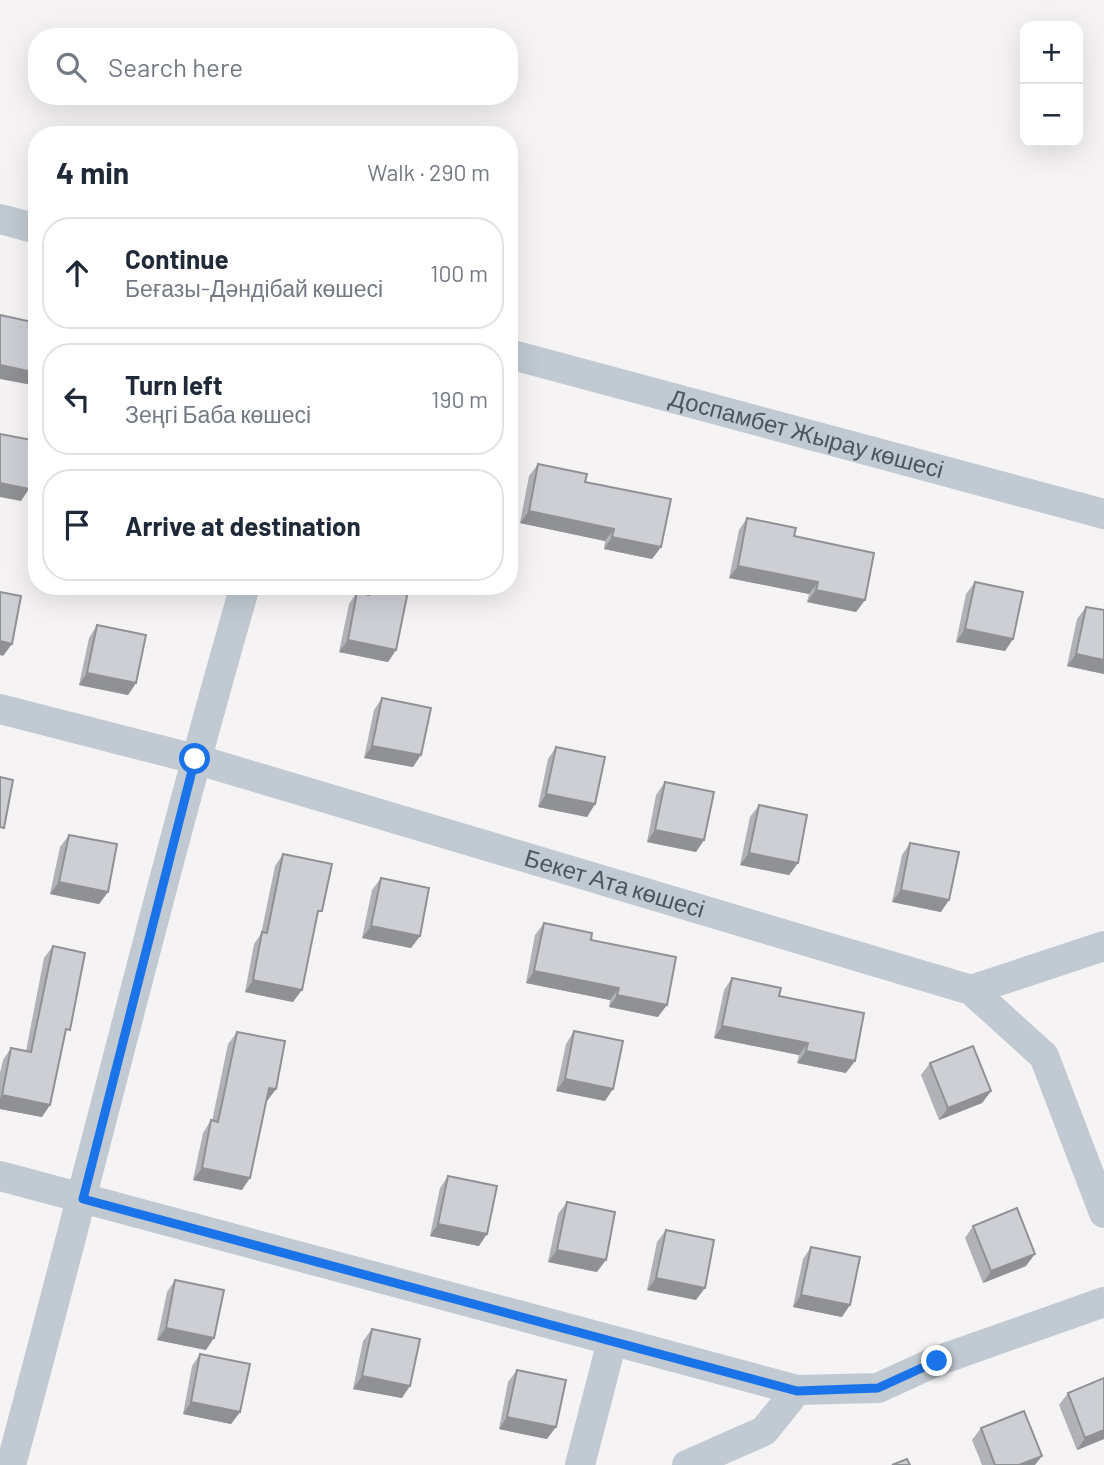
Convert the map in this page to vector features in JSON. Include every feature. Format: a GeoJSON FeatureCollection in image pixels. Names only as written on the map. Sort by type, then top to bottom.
{"type":"FeatureCollection","features":[{"type":"Feature","properties":{"kind":"street"},"geometry":{"type":"LineString","coordinates":[[0,219],[28,227]]}},
{"type":"Feature","properties":{"kind":"street","name":"Доспамбет Жырау көшесі"},"geometry":{"type":"LineString","coordinates":[[518,356],[1104,514]]}},
{"type":"Feature","properties":{"kind":"street"},"geometry":{"type":"LineString","coordinates":[[11,1465],[83,1199],[195,759],[241,595]]}},
{"type":"Feature","properties":{"kind":"street","name":"Бекет Ата көшесі"},"geometry":{"type":"LineString","coordinates":[[0,709],[195,759],[971,990],[1044,1056],[1104,1213]]}},
{"type":"Feature","properties":{"kind":"street"},"geometry":{"type":"LineString","coordinates":[[971,990],[1104,946]]}},
{"type":"Feature","properties":{"kind":"street"},"geometry":{"type":"LineString","coordinates":[[0,1176],[797,1391],[878,1388],[937,1361],[1104,1302]]}},
{"type":"Feature","properties":{"kind":"street"},"geometry":{"type":"LineString","coordinates":[[580,1465],[612,1341]]}},
{"type":"Feature","properties":{"kind":"street"},"geometry":{"type":"LineString","coordinates":[[687,1465],[764,1431],[797,1391]]}},
{"type":"Feature","properties":{"kind":"building"},"geometry":{"type":"Polygon","coordinates":[[[0,315],[28,321],[28,371],[0,365],[0,315]]]}},
{"type":"Feature","properties":{"kind":"building"},"geometry":{"type":"Polygon","coordinates":[[[0,434],[28,439],[28,489],[0,483],[0,434]]]}},
{"type":"Feature","properties":{"kind":"building"},"geometry":{"type":"Polygon","coordinates":[[[538,464],[587,474],[585,482],[671,499],[661,547],[612,537],[614,529],[529,511],[538,464]]]}},
{"type":"Feature","properties":{"kind":"building"},"geometry":{"type":"Polygon","coordinates":[[[747,518],[796,528],[794,536],[874,553],[865,600],[816,590],[818,582],[738,566],[747,518]]]}},
{"type":"Feature","properties":{"kind":"building"},"geometry":{"type":"Polygon","coordinates":[[[975,582],[1023,592],[1013,639],[965,629],[975,582]]]}},
{"type":"Feature","properties":{"kind":"building"},"geometry":{"type":"Polygon","coordinates":[[[0,592],[21,596],[12,644],[0,641],[0,592]]]}},
{"type":"Feature","properties":{"kind":"building"},"geometry":{"type":"Polygon","coordinates":[[[356,595],[407,595],[396,650],[348,640],[356,595]]]}},
{"type":"Feature","properties":{"kind":"building"},"geometry":{"type":"Polygon","coordinates":[[[1086,607],[1104,610],[1104,660],[1076,654],[1086,607]]]}},
{"type":"Feature","properties":{"kind":"building"},"geometry":{"type":"Polygon","coordinates":[[[97,625],[146,635],[136,683],[87,673],[97,625]]]}},
{"type":"Feature","properties":{"kind":"building"},"geometry":{"type":"Polygon","coordinates":[[[382,698],[431,708],[421,755],[372,746],[382,698]]]}},
{"type":"Feature","properties":{"kind":"building"},"geometry":{"type":"Polygon","coordinates":[[[556,747],[605,757],[595,804],[546,794],[556,747]]]}},
{"type":"Feature","properties":{"kind":"building"},"geometry":{"type":"Polygon","coordinates":[[[0,777],[13,780],[4,828],[0,827],[0,777]]]}},
{"type":"Feature","properties":{"kind":"building"},"geometry":{"type":"Polygon","coordinates":[[[665,782],[714,792],[704,840],[655,830],[665,782]]]}},
{"type":"Feature","properties":{"kind":"building"},"geometry":{"type":"Polygon","coordinates":[[[759,805],[807,815],[798,863],[749,853],[759,805]]]}},
{"type":"Feature","properties":{"kind":"building"},"geometry":{"type":"Polygon","coordinates":[[[69,835],[117,844],[108,892],[59,882],[69,835]]]}},
{"type":"Feature","properties":{"kind":"building"},"geometry":{"type":"Polygon","coordinates":[[[910,843],[959,852],[949,900],[901,890],[910,843]]]}},
{"type":"Feature","properties":{"kind":"building"},"geometry":{"type":"Polygon","coordinates":[[[283,854],[332,864],[322,911],[318,911],[302,990],[253,980],[262,932],[267,933],[283,854]]]}},
{"type":"Feature","properties":{"kind":"building"},"geometry":{"type":"Polygon","coordinates":[[[381,878],[429,888],[420,936],[371,926],[381,878]]]}},
{"type":"Feature","properties":{"kind":"building"},"geometry":{"type":"Polygon","coordinates":[[[544,923],[592,933],[591,940],[676,957],[667,1005],[617,995],[619,988],[534,971],[544,923]]]}},
{"type":"Feature","properties":{"kind":"building"},"geometry":{"type":"Polygon","coordinates":[[[53,946],[85,953],[70,1030],[66,1029],[50,1105],[2,1095],[11,1048],[31,1052],[53,946]]]}},
{"type":"Feature","properties":{"kind":"building"},"geometry":{"type":"Polygon","coordinates":[[[732,978],[781,988],[779,996],[864,1013],[855,1061],[806,1051],[808,1043],[722,1026],[732,978]]]}},
{"type":"Feature","properties":{"kind":"building"},"geometry":{"type":"Polygon","coordinates":[[[574,1031],[623,1041],[613,1089],[565,1079],[574,1031]]]}},
{"type":"Feature","properties":{"kind":"building"},"geometry":{"type":"Polygon","coordinates":[[[237,1032],[285,1041],[276,1089],[269,1088],[250,1178],[202,1168],[211,1120],[218,1122],[237,1032]]]}},
{"type":"Feature","properties":{"kind":"building"},"geometry":{"type":"Polygon","coordinates":[[[973,1046],[991,1091],[948,1108],[930,1063],[973,1046]]]}},
{"type":"Feature","properties":{"kind":"building"},"geometry":{"type":"Polygon","coordinates":[[[448,1176],[497,1186],[487,1234],[438,1224],[448,1176]]]}},
{"type":"Feature","properties":{"kind":"building"},"geometry":{"type":"Polygon","coordinates":[[[567,1202],[615,1212],[606,1260],[557,1250],[567,1202]]]}},
{"type":"Feature","properties":{"kind":"building"},"geometry":{"type":"Polygon","coordinates":[[[1017,1208],[1035,1254],[991,1271],[973,1226],[1017,1208]]]}},
{"type":"Feature","properties":{"kind":"building"},"geometry":{"type":"Polygon","coordinates":[[[666,1230],[714,1240],[705,1288],[656,1278],[666,1230]]]}},
{"type":"Feature","properties":{"kind":"building"},"geometry":{"type":"Polygon","coordinates":[[[811,1247],[860,1257],[850,1305],[801,1295],[811,1247]]]}},
{"type":"Feature","properties":{"kind":"building"},"geometry":{"type":"Polygon","coordinates":[[[175,1280],[224,1290],[214,1338],[166,1328],[175,1280]]]}},
{"type":"Feature","properties":{"kind":"building"},"geometry":{"type":"Polygon","coordinates":[[[372,1329],[420,1339],[410,1386],[362,1376],[372,1329]]]}},
{"type":"Feature","properties":{"kind":"building"},"geometry":{"type":"Polygon","coordinates":[[[200,1354],[250,1364],[240,1412],[191,1402],[200,1354]]]}},
{"type":"Feature","properties":{"kind":"building"},"geometry":{"type":"Polygon","coordinates":[[[517,1370],[566,1380],[556,1427],[507,1417],[517,1370]]]}},
{"type":"Feature","properties":{"kind":"building"},"geometry":{"type":"Polygon","coordinates":[[[1104,1378],[1104,1430],[1085,1438],[1068,1393],[1104,1378]]]}},
{"type":"Feature","properties":{"kind":"building"},"geometry":{"type":"Polygon","coordinates":[[[1024,1411],[1042,1456],[1019,1465],[995,1465],[981,1428],[1024,1411]]]}},
{"type":"Feature","properties":{"kind":"building"},"geometry":{"type":"Polygon","coordinates":[[[907,1459],[910,1465],[892,1465],[907,1459]]]}},
{"type":"Feature","properties":{"kind":"route"},"geometry":{"type":"LineString","coordinates":[[195,759],[83,1199],[797,1391],[878,1388],[937,1361]]}}]}
